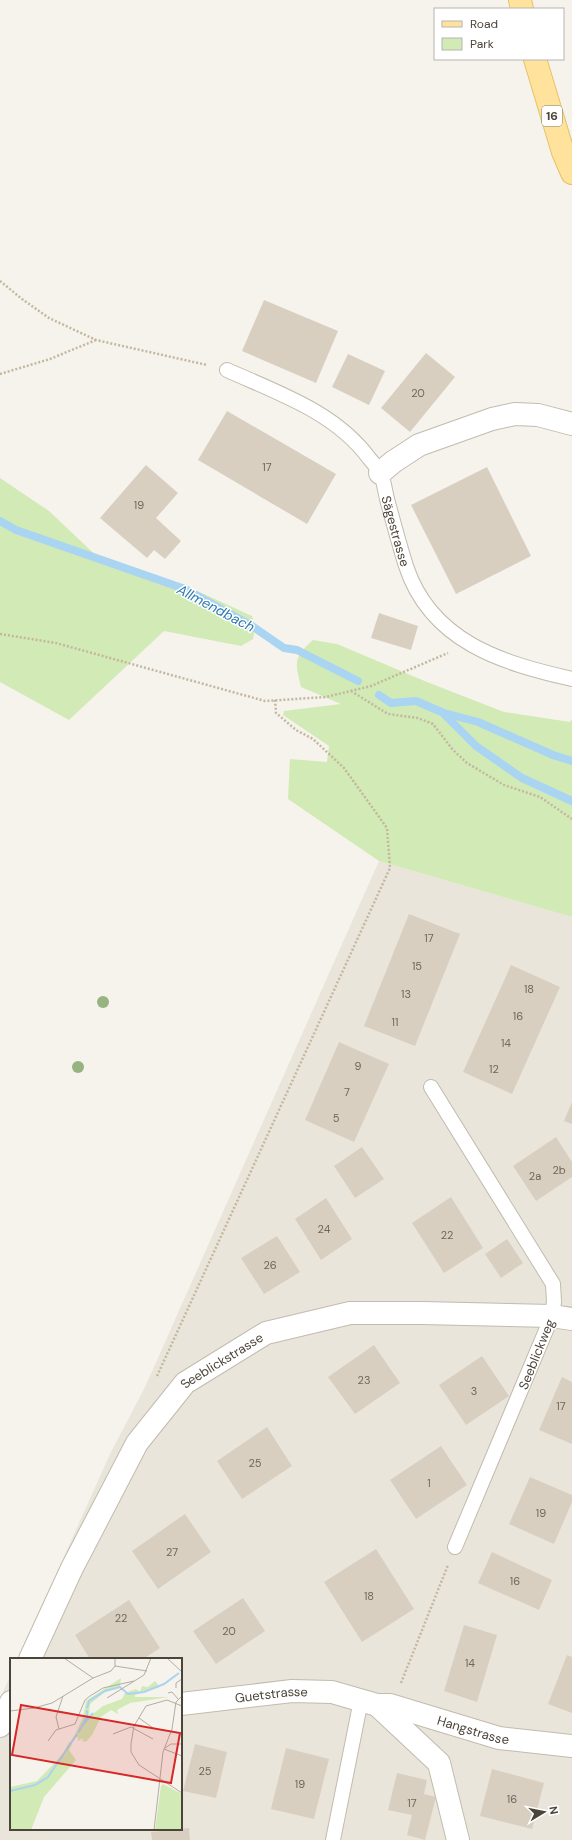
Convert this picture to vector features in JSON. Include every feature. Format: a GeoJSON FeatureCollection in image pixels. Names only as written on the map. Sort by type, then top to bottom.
{"type":"FeatureCollection","features":[{"type":"Feature","properties":{"kind":"main road","name":"16"},"geometry":{"type":"LineString","coordinates":[[535,60],[563,152],[572,173]]}},
{"type":"Feature","properties":{"kind":"street"},"geometry":{"type":"LineString","coordinates":[[380,473],[393,462],[419,445],[492,419],[515,414],[538,415],[572,424]]}},
{"type":"Feature","properties":{"kind":"street","name":"Seeblickstrasse"},"geometry":{"type":"LineString","coordinates":[[30,1658],[72,1568],[137,1443],[185,1383],[266,1333],[350,1314],[422,1313],[562,1318]]}},
{"type":"Feature","properties":{"kind":"street","name":"Guetstrasse"},"geometry":{"type":"LineString","coordinates":[[182,1704],[292,1691],[332,1692],[376,1703],[439,1763],[458,1840]]}},
{"type":"Feature","properties":{"kind":"street","name":"Hangstrasse"},"geometry":{"type":"LineString","coordinates":[[376,1703],[498,1738],[572,1746]]}},
{"type":"Feature","properties":{"kind":"street"},"geometry":{"type":"LineString","coordinates":[[3,1724],[10,1705]]}},
{"type":"Feature","properties":{"kind":"lane","name":"Sägestrasse"},"geometry":{"type":"LineString","coordinates":[[227,370],[303,404],[332,422],[360,446],[380,473],[400,545],[413,584],[420,598],[440,622],[469,644],[524,666],[572,679]]}},
{"type":"Feature","properties":{"kind":"lane","name":"Seeblickweg"},"geometry":{"type":"LineString","coordinates":[[431,1087],[553,1284],[554,1302],[562,1318],[455,1547]]}},
{"type":"Feature","properties":{"kind":"lane"},"geometry":{"type":"LineString","coordinates":[[333,1840],[376,1703]]}},
{"type":"Feature","properties":{"kind":"path"},"geometry":{"type":"LineString","coordinates":[[0,281],[49,318],[96,340],[227,370]]}},
{"type":"Feature","properties":{"kind":"path"},"geometry":{"type":"LineString","coordinates":[[0,374],[50,359],[96,340]]}},
{"type":"Feature","properties":{"kind":"path"},"geometry":{"type":"LineString","coordinates":[[0,634],[56,643],[265,701],[326,697],[371,686],[469,644]]}},
{"type":"Feature","properties":{"kind":"path"},"geometry":{"type":"LineString","coordinates":[[351,691],[388,714],[418,718],[433,724],[453,750],[467,764],[504,785],[540,797],[572,820]]}},
{"type":"Feature","properties":{"kind":"path"},"geometry":{"type":"LineString","coordinates":[[156,1380],[390,868],[387,828],[344,768],[314,739],[296,730],[276,713],[275,700]]}},
{"type":"Feature","properties":{"kind":"path"},"geometry":{"type":"LineString","coordinates":[[376,1703],[455,1547]]}},
{"type":"Feature","properties":{"kind":"shaded area"},"geometry":{"type":"Polygon","coordinates":[[[379,861],[572,917],[572,1840],[0,1840],[0,1699],[10,1676],[10,1830],[182,1830],[182,1658],[18,1658],[110,1454],[145,1387],[379,861]]]}},
{"type":"Feature","properties":{"kind":"green space"},"geometry":{"type":"Polygon","coordinates":[[[0,478],[49,511],[106,565],[182,584],[252,616],[255,626],[253,639],[241,646],[164,631],[69,720],[0,682],[0,478]]]}},
{"type":"Feature","properties":{"kind":"green space"},"geometry":{"type":"Polygon","coordinates":[[[313,640],[337,644],[427,682],[504,712],[570,722],[572,719],[572,917],[379,861],[288,799],[290,759],[327,762],[329,746],[283,715],[284,711],[341,704],[301,687],[297,661],[302,651],[313,640]]]}},
{"type":"Feature","properties":{"kind":"building"},"geometry":{"type":"Polygon","coordinates":[[[264,300],[338,331],[316,383],[242,351],[264,300]]]}},
{"type":"Feature","properties":{"kind":"building"},"geometry":{"type":"Polygon","coordinates":[[[426,353],[455,377],[410,432],[381,408],[426,353]]]}},
{"type":"Feature","properties":{"kind":"building"},"geometry":{"type":"Polygon","coordinates":[[[348,354],[385,371],[369,405],[332,387],[348,354]]]}},
{"type":"Feature","properties":{"kind":"building"},"geometry":{"type":"Polygon","coordinates":[[[227,411],[336,474],[307,524],[198,460],[227,411]]]}},
{"type":"Feature","properties":{"kind":"building"},"geometry":{"type":"Polygon","coordinates":[[[146,465],[178,493],[156,518],[181,541],[165,559],[154,550],[147,558],[100,518],[146,465]]]}},
{"type":"Feature","properties":{"kind":"building"},"geometry":{"type":"Polygon","coordinates":[[[487,467],[531,556],[456,594],[411,505],[487,467]]]}},
{"type":"Feature","properties":{"kind":"building"},"geometry":{"type":"Polygon","coordinates":[[[379,613],[418,626],[411,650],[371,638],[379,613]]]}},
{"type":"Feature","properties":{"kind":"building"},"geometry":{"type":"Polygon","coordinates":[[[409,914],[460,934],[415,1046],[364,1026],[409,914]]]}},
{"type":"Feature","properties":{"kind":"building"},"geometry":{"type":"Polygon","coordinates":[[[511,965],[560,987],[512,1094],[463,1072],[511,965]]]}},
{"type":"Feature","properties":{"kind":"building"},"geometry":{"type":"Polygon","coordinates":[[[339,1042],[389,1064],[354,1142],[305,1120],[339,1042]]]}},
{"type":"Feature","properties":{"kind":"building"},"geometry":{"type":"Polygon","coordinates":[[[572,1102],[572,1124],[564,1121],[572,1102]]]}},
{"type":"Feature","properties":{"kind":"building"},"geometry":{"type":"Polygon","coordinates":[[[556,1137],[572,1162],[572,1177],[536,1201],[513,1166],[556,1137]]]}},
{"type":"Feature","properties":{"kind":"building"},"geometry":{"type":"Polygon","coordinates":[[[362,1147],[384,1179],[355,1198],[334,1166],[362,1147]]]}},
{"type":"Feature","properties":{"kind":"building"},"geometry":{"type":"Polygon","coordinates":[[[451,1197],[483,1248],[444,1273],[412,1223],[451,1197]]]}},
{"type":"Feature","properties":{"kind":"building"},"geometry":{"type":"Polygon","coordinates":[[[326,1198],[352,1239],[321,1260],[295,1219],[326,1198]]]}},
{"type":"Feature","properties":{"kind":"building"},"geometry":{"type":"Polygon","coordinates":[[[277,1236],[300,1272],[264,1294],[241,1258],[277,1236]]]}},
{"type":"Feature","properties":{"kind":"building"},"geometry":{"type":"Polygon","coordinates":[[[507,1239],[523,1263],[501,1278],[485,1254],[507,1239]]]}},
{"type":"Feature","properties":{"kind":"building"},"geometry":{"type":"Polygon","coordinates":[[[374,1345],[400,1383],[355,1414],[328,1377],[374,1345]]]}},
{"type":"Feature","properties":{"kind":"building"},"geometry":{"type":"Polygon","coordinates":[[[482,1356],[509,1396],[466,1425],[439,1385],[482,1356]]]}},
{"type":"Feature","properties":{"kind":"building"},"geometry":{"type":"Polygon","coordinates":[[[562,1377],[572,1382],[572,1444],[539,1430],[562,1377]]]}},
{"type":"Feature","properties":{"kind":"building"},"geometry":{"type":"Polygon","coordinates":[[[267,1427],[292,1466],[242,1499],[217,1461],[267,1427]]]}},
{"type":"Feature","properties":{"kind":"building"},"geometry":{"type":"Polygon","coordinates":[[[441,1446],[467,1485],[416,1519],[390,1480],[441,1446]]]}},
{"type":"Feature","properties":{"kind":"building"},"geometry":{"type":"Polygon","coordinates":[[[530,1477],[572,1495],[572,1502],[554,1544],[509,1524],[530,1477]]]}},
{"type":"Feature","properties":{"kind":"building"},"geometry":{"type":"Polygon","coordinates":[[[185,1514],[211,1552],[158,1589],[132,1551],[185,1514]]]}},
{"type":"Feature","properties":{"kind":"building"},"geometry":{"type":"Polygon","coordinates":[[[376,1549],[414,1609],[362,1642],[324,1582],[376,1549]]]}},
{"type":"Feature","properties":{"kind":"building"},"geometry":{"type":"Polygon","coordinates":[[[492,1552],[552,1580],[539,1610],[478,1583],[492,1552]]]}},
{"type":"Feature","properties":{"kind":"building"},"geometry":{"type":"Polygon","coordinates":[[[243,1598],[265,1631],[216,1664],[193,1631],[243,1598]]]}},
{"type":"Feature","properties":{"kind":"building"},"geometry":{"type":"Polygon","coordinates":[[[129,1600],[160,1648],[145,1658],[89,1658],[75,1635],[129,1600]]]}},
{"type":"Feature","properties":{"kind":"building"},"geometry":{"type":"Polygon","coordinates":[[[464,1625],[497,1635],[477,1702],[444,1691],[464,1625]]]}},
{"type":"Feature","properties":{"kind":"building"},"geometry":{"type":"Polygon","coordinates":[[[567,1655],[572,1657],[572,1713],[548,1704],[567,1655]]]}},
{"type":"Feature","properties":{"kind":"building"},"geometry":{"type":"Polygon","coordinates":[[[195,1744],[227,1752],[216,1798],[183,1791],[195,1744]]]}},
{"type":"Feature","properties":{"kind":"building"},"geometry":{"type":"Polygon","coordinates":[[[286,1748],[329,1759],[314,1819],[271,1809],[286,1748]]]}},
{"type":"Feature","properties":{"kind":"building"},"geometry":{"type":"Polygon","coordinates":[[[492,1769],[544,1783],[532,1829],[480,1816],[492,1769]]]}},
{"type":"Feature","properties":{"kind":"building"},"geometry":{"type":"Polygon","coordinates":[[[397,1773],[427,1780],[424,1794],[436,1797],[425,1840],[407,1835],[412,1815],[388,1810],[397,1773]]]}},
{"type":"Feature","properties":{"kind":"building"},"geometry":{"type":"Polygon","coordinates":[[[189,1828],[190,1840],[152,1840],[151,1832],[182,1830],[182,1829],[189,1828]]]}},
{"type":"Feature","properties":{"kind":"waterway","name":"Allmendbach"},"geometry":{"type":"LineString","coordinates":[[0,521],[16,530],[185,589],[252,626],[284,648],[297,650],[358,681]]}},
{"type":"Feature","properties":{"kind":"waterway","name":"Allmendbach"},"geometry":{"type":"LineString","coordinates":[[379,695],[391,703],[416,701],[444,713],[478,722],[553,755],[572,761]]}},
{"type":"Feature","properties":{"kind":"waterway"},"geometry":{"type":"LineString","coordinates":[[444,714],[476,746],[522,778],[572,801]]}}]}
